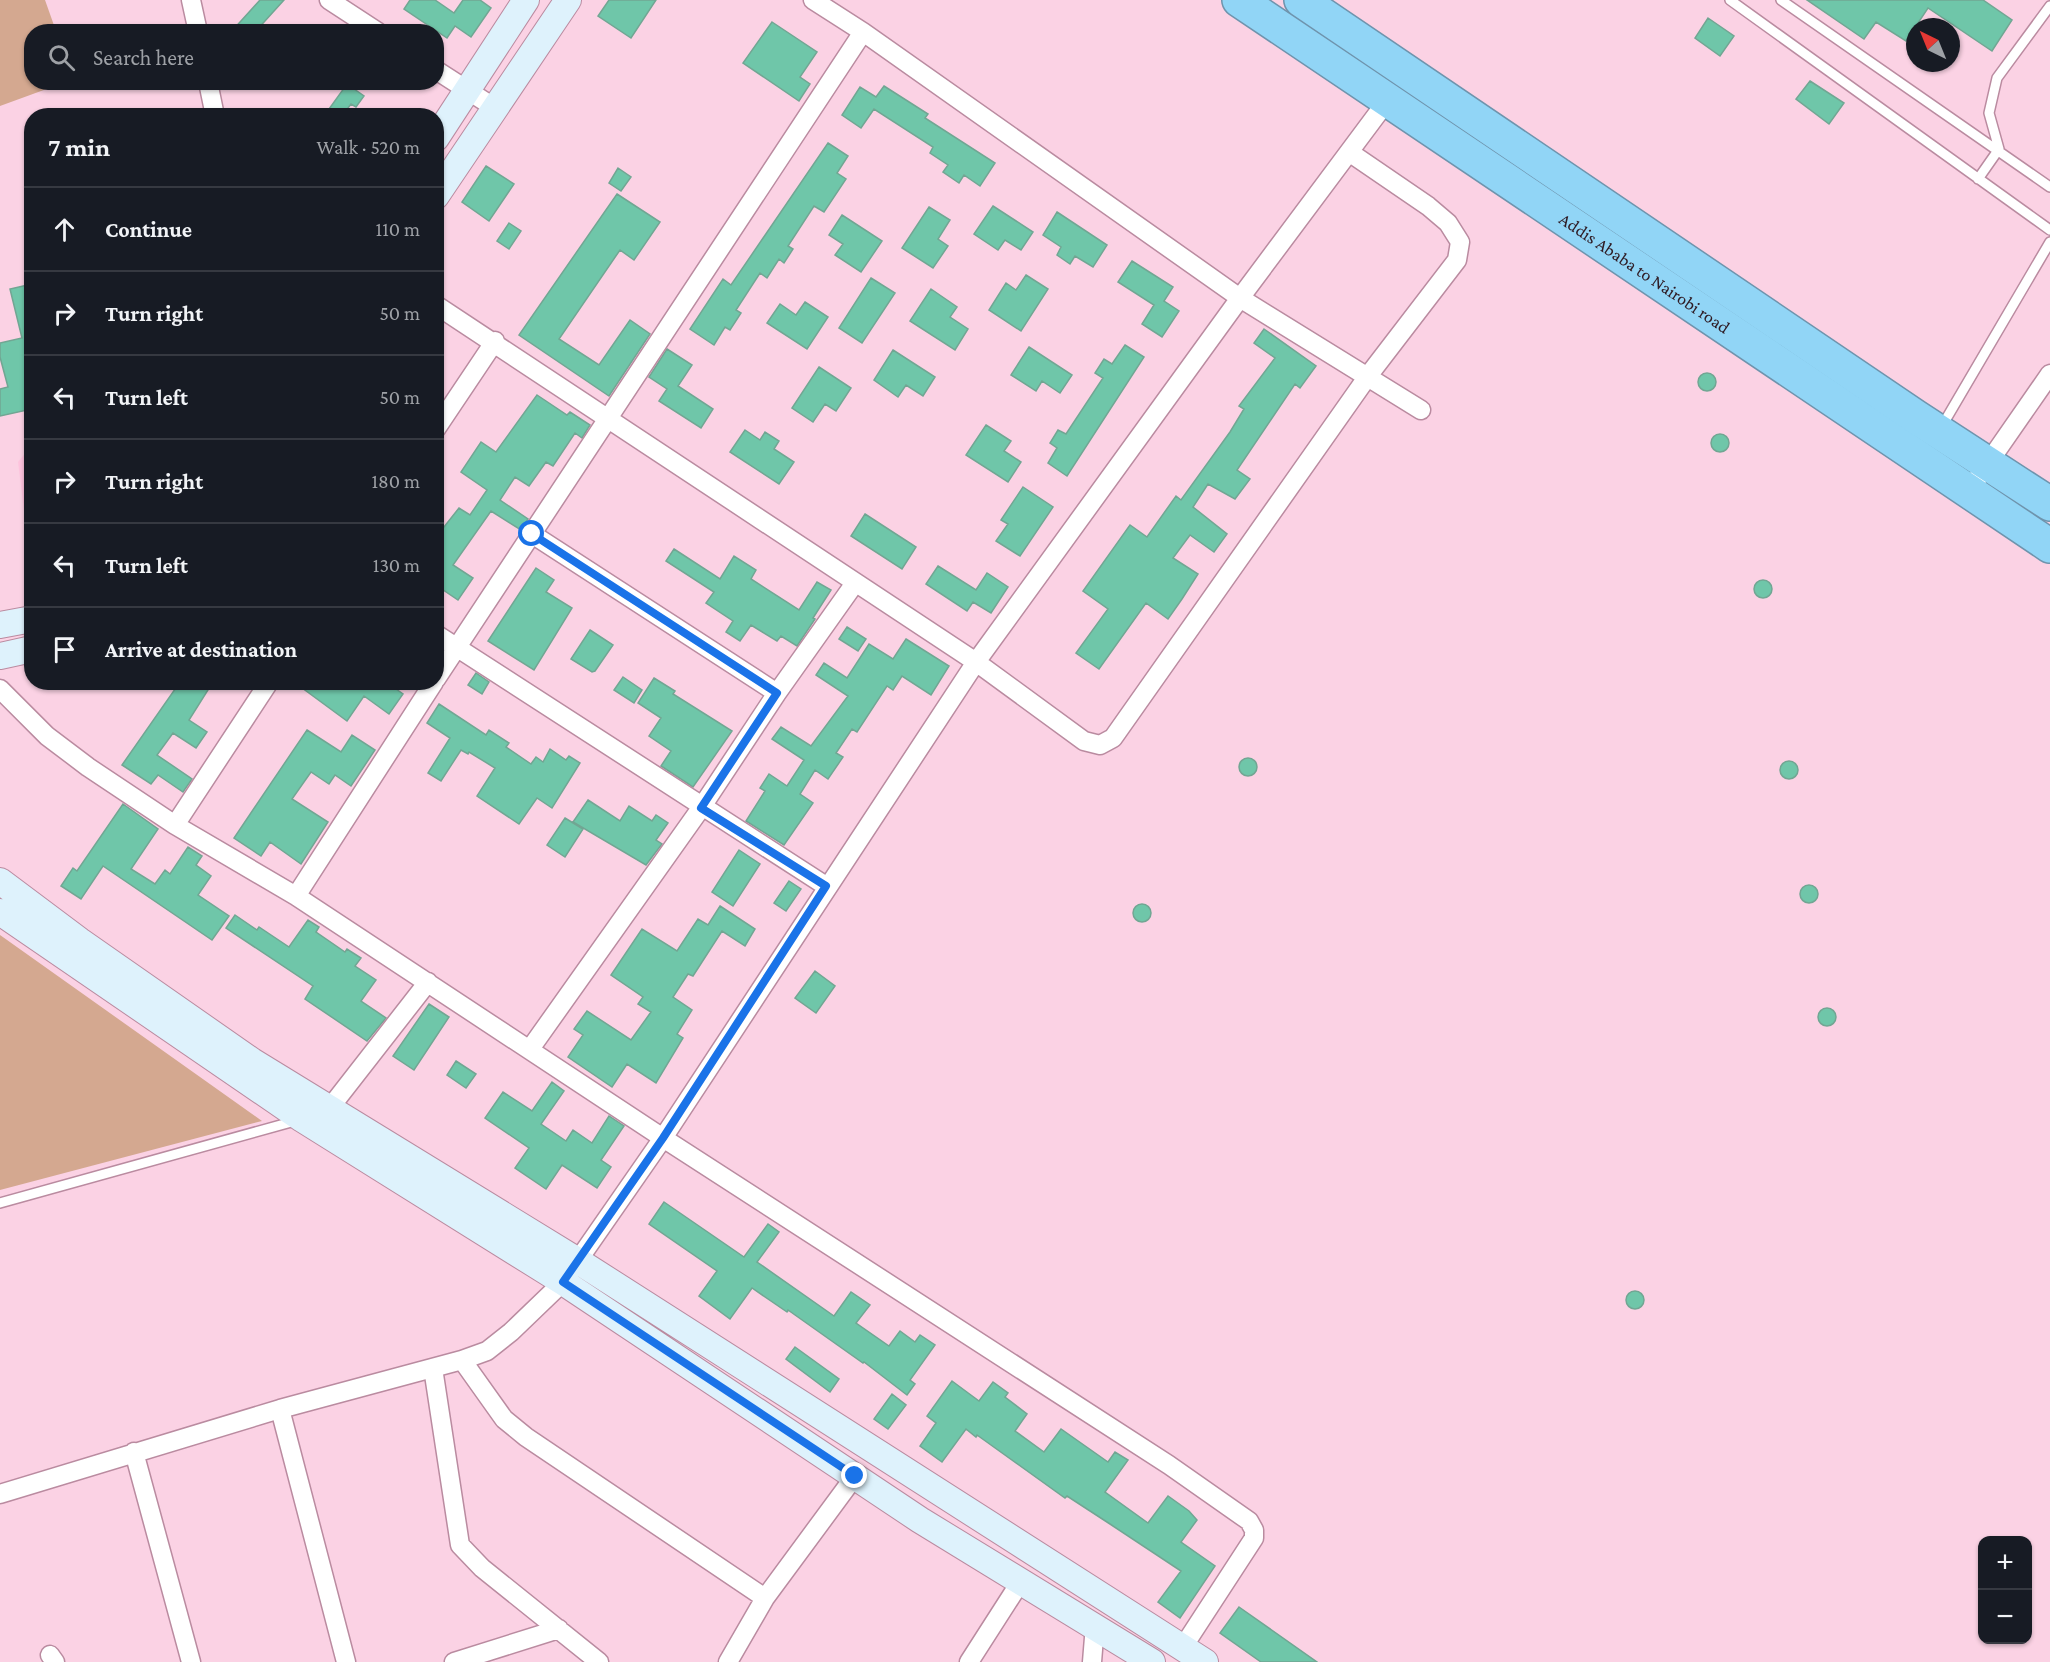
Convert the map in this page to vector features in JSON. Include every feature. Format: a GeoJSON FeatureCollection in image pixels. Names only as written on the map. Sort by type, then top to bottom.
{"type":"FeatureCollection","features":[{"type":"Feature","properties":{"kind":"highway","name":"Addis Ababa to Nairobi road"},"geometry":{"type":"LineString","coordinates":[[1239,0],[1387,100],[1930,445],[1986,464],[2050,504]]}},
{"type":"Feature","properties":{"kind":"highway","name":"Addis Ababa to Nairobi road"},"geometry":{"type":"LineString","coordinates":[[1300,0],[1930,445],[1968,492],[2050,546]]}},
{"type":"Feature","properties":{"kind":"main road"},"geometry":{"type":"LineString","coordinates":[[444,125],[526,0]]}},
{"type":"Feature","properties":{"kind":"main road"},"geometry":{"type":"LineString","coordinates":[[444,184],[568,0]]}},
{"type":"Feature","properties":{"kind":"main road"},"geometry":{"type":"LineString","coordinates":[[0,625],[24,620]]}},
{"type":"Feature","properties":{"kind":"main road"},"geometry":{"type":"LineString","coordinates":[[0,656],[24,651]]}},
{"type":"Feature","properties":{"kind":"main road"},"geometry":{"type":"LineString","coordinates":[[0,881],[80,941],[252,1061],[578,1261],[1206,1662]]}},
{"type":"Feature","properties":{"kind":"main road"},"geometry":{"type":"LineString","coordinates":[[0,912],[302,1119],[563,1282],[920,1520],[1095,1625],[1152,1662]]}},
{"type":"Feature","properties":{"kind":"street"},"geometry":{"type":"LineString","coordinates":[[191,0],[196,24]]}},
{"type":"Feature","properties":{"kind":"street"},"geometry":{"type":"LineString","coordinates":[[329,0],[366,24]]}},
{"type":"Feature","properties":{"kind":"street"},"geometry":{"type":"LineString","coordinates":[[813,0],[863,32],[1240,298],[1422,410]]}},
{"type":"Feature","properties":{"kind":"street"},"geometry":{"type":"LineString","coordinates":[[444,667],[863,32]]}},
{"type":"Feature","properties":{"kind":"street"},"geometry":{"type":"LineString","coordinates":[[444,75],[495,108]]}},
{"type":"Feature","properties":{"kind":"street"},"geometry":{"type":"LineString","coordinates":[[210,90],[213,108]]}},
{"type":"Feature","properties":{"kind":"street"},"geometry":{"type":"LineString","coordinates":[[0,1494],[280,1409],[462,1360],[487,1351],[512,1332],[563,1282],[663,1138],[826,886],[976,662],[1387,100]]}},
{"type":"Feature","properties":{"kind":"street"},"geometry":{"type":"LineString","coordinates":[[444,310],[495,341],[976,662],[1084,741],[1100,745],[1113,738],[1368,376],[1457,260],[1460,242],[1448,223],[1349,152]]}},
{"type":"Feature","properties":{"kind":"street"},"geometry":{"type":"LineString","coordinates":[[444,417],[495,341]]}},
{"type":"Feature","properties":{"kind":"street"},"geometry":{"type":"LineString","coordinates":[[1968,492],[2050,374]]}},
{"type":"Feature","properties":{"kind":"street"},"geometry":{"type":"LineString","coordinates":[[532,534],[777,693]]}},
{"type":"Feature","properties":{"kind":"street"},"geometry":{"type":"LineString","coordinates":[[531,1049],[701,808],[777,693],[855,583]]}},
{"type":"Feature","properties":{"kind":"street"},"geometry":{"type":"LineString","coordinates":[[444,639],[701,808],[826,886]]}},
{"type":"Feature","properties":{"kind":"street"},"geometry":{"type":"LineString","coordinates":[[0,688],[46,736],[88,767],[175,825],[296,896],[663,1138],[1169,1466],[1249,1521],[1254,1530],[1254,1538],[1183,1647]]}},
{"type":"Feature","properties":{"kind":"street"},"geometry":{"type":"LineString","coordinates":[[175,825],[264,690]]}},
{"type":"Feature","properties":{"kind":"street"},"geometry":{"type":"LineString","coordinates":[[296,896],[429,690]]}},
{"type":"Feature","properties":{"kind":"street"},"geometry":{"type":"LineString","coordinates":[[302,1119],[328,1109],[428,982]]}},
{"type":"Feature","properties":{"kind":"street"},"geometry":{"type":"LineString","coordinates":[[462,1360],[504,1419],[526,1437],[765,1598]]}},
{"type":"Feature","properties":{"kind":"street"},"geometry":{"type":"LineString","coordinates":[[433,1368],[460,1545],[482,1568],[599,1662]]}},
{"type":"Feature","properties":{"kind":"street"},"geometry":{"type":"LineString","coordinates":[[280,1409],[346,1662]]}},
{"type":"Feature","properties":{"kind":"street"},"geometry":{"type":"LineString","coordinates":[[134,1452],[191,1662]]}},
{"type":"Feature","properties":{"kind":"street"},"geometry":{"type":"LineString","coordinates":[[728,1662],[765,1598],[855,1476]]}},
{"type":"Feature","properties":{"kind":"street"},"geometry":{"type":"LineString","coordinates":[[969,1662],[1022,1581]]}},
{"type":"Feature","properties":{"kind":"street"},"geometry":{"type":"LineString","coordinates":[[1092,1662],[1095,1625]]}},
{"type":"Feature","properties":{"kind":"street"},"geometry":{"type":"LineString","coordinates":[[454,1662],[559,1629]]}},
{"type":"Feature","properties":{"kind":"lane"},"geometry":{"type":"LineString","coordinates":[[1730,0],[2050,230]]}},
{"type":"Feature","properties":{"kind":"lane"},"geometry":{"type":"LineString","coordinates":[[1781,0],[2050,187]]}},
{"type":"Feature","properties":{"kind":"lane"},"geometry":{"type":"LineString","coordinates":[[1978,178],[1998,149],[1989,113],[1997,78],[2050,6]]}},
{"type":"Feature","properties":{"kind":"lane"},"geometry":{"type":"LineString","coordinates":[[1930,445],[2050,242]]}},
{"type":"Feature","properties":{"kind":"lane"},"geometry":{"type":"LineString","coordinates":[[0,1203],[302,1119]]}},
{"type":"Feature","properties":{"kind":"shaded area"},"geometry":{"type":"Polygon","coordinates":[[[0,0],[45,0],[54,24],[24,24],[24,90],[44,90],[0,106],[0,0]]]}},
{"type":"Feature","properties":{"kind":"shaded area"},"geometry":{"type":"Polygon","coordinates":[[[24,455],[24,510],[18,462],[24,455]]]}},
{"type":"Feature","properties":{"kind":"shaded area"},"geometry":{"type":"Polygon","coordinates":[[[0,935],[262,1121],[0,1190],[0,935]]]}},
{"type":"Feature","properties":{"kind":"building"},"geometry":{"type":"Polygon","coordinates":[[[260,0],[284,0],[262,24],[238,24],[260,0]]]}},
{"type":"Feature","properties":{"kind":"building"},"geometry":{"type":"Polygon","coordinates":[[[410,0],[435,0],[454,13],[463,0],[480,0],[491,8],[471,37],[455,26],[447,38],[444,36],[444,24],[426,24],[404,9],[410,0]]]}},
{"type":"Feature","properties":{"kind":"building"},"geometry":{"type":"Polygon","coordinates":[[[609,0],[656,0],[631,38],[598,16],[609,0]]]}},
{"type":"Feature","properties":{"kind":"building"},"geometry":{"type":"Polygon","coordinates":[[[1807,0],[1983,0],[2012,20],[1992,51],[1960,30],[1960,18],[1943,18],[1928,8],[1921,18],[1906,18],[1906,41],[1876,22],[1864,39],[1807,0]]]}},
{"type":"Feature","properties":{"kind":"building"},"geometry":{"type":"Polygon","coordinates":[[[1708,18],[1734,36],[1720,56],[1695,38],[1708,18]]]}},
{"type":"Feature","properties":{"kind":"building"},"geometry":{"type":"Polygon","coordinates":[[[772,22],[817,52],[800,77],[810,84],[799,101],[743,63],[772,22]]]}},
{"type":"Feature","properties":{"kind":"building"},"geometry":{"type":"Polygon","coordinates":[[[1810,81],[1844,103],[1829,124],[1796,99],[1810,81]]]}},
{"type":"Feature","properties":{"kind":"building"},"geometry":{"type":"Polygon","coordinates":[[[884,86],[928,114],[925,118],[995,163],[980,186],[964,175],[959,183],[943,172],[948,165],[930,153],[933,147],[874,109],[861,128],[842,115],[860,87],[876,97],[884,86]]]}},
{"type":"Feature","properties":{"kind":"building"},"geometry":{"type":"Polygon","coordinates":[[[343,90],[356,90],[364,96],[356,107],[351,104],[348,108],[330,108],[343,90]]]}},
{"type":"Feature","properties":{"kind":"building"},"geometry":{"type":"Polygon","coordinates":[[[828,143],[848,156],[837,173],[846,179],[824,212],[814,206],[788,246],[793,249],[784,263],[779,259],[767,278],[760,273],[736,310],[741,313],[730,330],[725,327],[714,345],[690,329],[723,279],[731,285],[828,143]]]}},
{"type":"Feature","properties":{"kind":"building"},"geometry":{"type":"Polygon","coordinates":[[[486,166],[514,184],[489,221],[462,202],[486,166]]]}},
{"type":"Feature","properties":{"kind":"building"},"geometry":{"type":"Polygon","coordinates":[[[618,168],[631,177],[621,191],[609,183],[618,168]]]}},
{"type":"Feature","properties":{"kind":"building"},"geometry":{"type":"Polygon","coordinates":[[[617,194],[660,222],[634,260],[620,250],[559,339],[599,365],[630,320],[650,334],[609,396],[519,335],[617,194]]]}},
{"type":"Feature","properties":{"kind":"building"},"geometry":{"type":"Polygon","coordinates":[[[993,206],[1033,232],[1021,250],[1005,240],[998,250],[974,234],[993,206]]]}},
{"type":"Feature","properties":{"kind":"building"},"geometry":{"type":"Polygon","coordinates":[[[929,207],[950,220],[938,239],[948,246],[933,268],[902,248],[929,207]]]}},
{"type":"Feature","properties":{"kind":"building"},"geometry":{"type":"Polygon","coordinates":[[[1057,212],[1107,245],[1093,267],[1075,256],[1070,264],[1057,255],[1061,247],[1043,235],[1057,212]]]}},
{"type":"Feature","properties":{"kind":"building"},"geometry":{"type":"Polygon","coordinates":[[[842,215],[882,241],[861,272],[835,255],[843,244],[829,235],[842,215]]]}},
{"type":"Feature","properties":{"kind":"building"},"geometry":{"type":"Polygon","coordinates":[[[509,223],[521,231],[509,249],[497,241],[509,223]]]}},
{"type":"Feature","properties":{"kind":"building"},"geometry":{"type":"Polygon","coordinates":[[[1132,261],[1173,287],[1164,301],[1179,311],[1162,337],[1142,324],[1154,305],[1118,282],[1132,261]]]}},
{"type":"Feature","properties":{"kind":"building"},"geometry":{"type":"Polygon","coordinates":[[[1026,275],[1048,289],[1021,331],[989,310],[1006,283],[1016,290],[1026,275]]]}},
{"type":"Feature","properties":{"kind":"building"},"geometry":{"type":"Polygon","coordinates":[[[871,278],[895,293],[862,343],[839,328],[871,278]]]}},
{"type":"Feature","properties":{"kind":"building"},"geometry":{"type":"Polygon","coordinates":[[[24,286],[24,411],[0,416],[0,389],[8,387],[0,357],[0,343],[22,338],[10,289],[24,286]]]}},
{"type":"Feature","properties":{"kind":"building"},"geometry":{"type":"Polygon","coordinates":[[[931,289],[957,307],[950,317],[968,329],[955,350],[910,321],[931,289]]]}},
{"type":"Feature","properties":{"kind":"building"},"geometry":{"type":"Polygon","coordinates":[[[805,302],[828,317],[807,349],[767,323],[780,304],[796,315],[805,302]]]}},
{"type":"Feature","properties":{"kind":"building"},"geometry":{"type":"Polygon","coordinates":[[[1264,329],[1316,366],[1300,388],[1295,384],[1237,470],[1250,479],[1235,499],[1208,484],[1193,507],[1227,534],[1214,552],[1190,535],[1173,558],[1198,574],[1168,619],[1146,603],[1099,669],[1076,653],[1108,609],[1083,591],[1130,525],[1147,537],[1176,496],[1181,500],[1230,432],[1244,409],[1239,406],[1275,358],[1254,343],[1264,329]]]}},
{"type":"Feature","properties":{"kind":"building"},"geometry":{"type":"Polygon","coordinates":[[[1125,345],[1144,357],[1067,476],[1048,463],[1057,448],[1050,443],[1058,430],[1066,434],[1103,378],[1095,373],[1104,359],[1112,364],[1125,345]]]}},
{"type":"Feature","properties":{"kind":"building"},"geometry":{"type":"Polygon","coordinates":[[[1029,347],[1072,375],[1060,393],[1042,381],[1036,391],[1011,375],[1029,347]]]}},
{"type":"Feature","properties":{"kind":"building"},"geometry":{"type":"Polygon","coordinates":[[[667,349],[692,365],[678,386],[713,409],[701,428],[659,401],[667,389],[649,377],[667,349]]]}},
{"type":"Feature","properties":{"kind":"building"},"geometry":{"type":"Polygon","coordinates":[[[893,350],[935,377],[923,396],[906,385],[898,397],[874,380],[893,350]]]}},
{"type":"Feature","properties":{"kind":"building"},"geometry":{"type":"Polygon","coordinates":[[[819,367],[851,388],[836,411],[825,404],[813,422],[792,408],[819,367]]]}},
{"type":"Feature","properties":{"kind":"building"},"geometry":{"type":"Polygon","coordinates":[[[1703,373],[1711,373],[1716,378],[1714,389],[1703,391],[1698,386],[1698,378],[1703,373]]]}},
{"type":"Feature","properties":{"kind":"building"},"geometry":{"type":"Polygon","coordinates":[[[537,395],[567,415],[570,412],[590,425],[582,438],[575,433],[553,466],[546,462],[529,486],[515,477],[500,500],[528,519],[521,530],[491,511],[453,565],[473,578],[458,600],[444,590],[444,527],[459,508],[470,515],[487,490],[461,472],[481,442],[496,452],[537,395]]]}},
{"type":"Feature","properties":{"kind":"building"},"geometry":{"type":"Polygon","coordinates":[[[986,425],[1011,441],[1004,451],[1021,462],[1008,482],[966,455],[986,425]]]}},
{"type":"Feature","properties":{"kind":"building"},"geometry":{"type":"Polygon","coordinates":[[[745,430],[760,440],[765,432],[779,441],[774,449],[794,462],[779,484],[730,452],[745,430]]]}},
{"type":"Feature","properties":{"kind":"building"},"geometry":{"type":"Polygon","coordinates":[[[1716,434],[1724,434],[1729,439],[1727,450],[1716,452],[1711,447],[1711,439],[1716,434]]]}},
{"type":"Feature","properties":{"kind":"building"},"geometry":{"type":"Polygon","coordinates":[[[1023,487],[1053,507],[1020,556],[996,541],[1008,524],[1001,520],[1023,487]]]}},
{"type":"Feature","properties":{"kind":"building"},"geometry":{"type":"Polygon","coordinates":[[[865,514],[916,547],[902,569],[851,536],[865,514]]]}},
{"type":"Feature","properties":{"kind":"building"},"geometry":{"type":"Polygon","coordinates":[[[674,549],[720,579],[734,556],[756,570],[751,579],[799,610],[817,582],[831,590],[797,646],[781,636],[777,641],[751,625],[740,641],[726,632],[733,621],[706,603],[714,592],[666,561],[674,549]]]}},
{"type":"Feature","properties":{"kind":"building"},"geometry":{"type":"Polygon","coordinates":[[[938,566],[976,590],[987,573],[1008,587],[991,613],[973,602],[967,611],[926,584],[938,566]]]}},
{"type":"Feature","properties":{"kind":"building"},"geometry":{"type":"Polygon","coordinates":[[[536,568],[554,580],[546,592],[572,608],[534,670],[488,641],[536,568]]]}},
{"type":"Feature","properties":{"kind":"building"},"geometry":{"type":"Polygon","coordinates":[[[1759,580],[1767,580],[1772,585],[1770,596],[1759,598],[1754,593],[1754,585],[1759,580]]]}},
{"type":"Feature","properties":{"kind":"building"},"geometry":{"type":"Polygon","coordinates":[[[847,627],[866,639],[858,651],[839,639],[847,627]]]}},
{"type":"Feature","properties":{"kind":"building"},"geometry":{"type":"Polygon","coordinates":[[[590,630],[613,645],[592,672],[571,659],[590,630]]]}},
{"type":"Feature","properties":{"kind":"building"},"geometry":{"type":"Polygon","coordinates":[[[906,639],[949,666],[931,695],[902,676],[893,690],[887,686],[857,732],[852,729],[836,753],[843,757],[828,779],[815,770],[800,794],[813,803],[784,845],[746,821],[765,791],[760,788],[769,774],[787,786],[804,760],[772,739],[781,727],[811,746],[848,696],[816,675],[824,663],[847,678],[869,644],[893,659],[906,639]]]}},
{"type":"Feature","properties":{"kind":"building"},"geometry":{"type":"Polygon","coordinates":[[[476,673],[489,682],[482,694],[468,685],[476,673]]]}},
{"type":"Feature","properties":{"kind":"building"},"geometry":{"type":"Polygon","coordinates":[[[623,677],[642,690],[634,703],[614,690],[623,677]]]}},
{"type":"Feature","properties":{"kind":"building"},"geometry":{"type":"Polygon","coordinates":[[[654,678],[675,691],[673,694],[732,731],[693,787],[661,766],[671,751],[649,736],[661,718],[638,703],[654,678]]]}},
{"type":"Feature","properties":{"kind":"building"},"geometry":{"type":"Polygon","coordinates":[[[174,690],[208,690],[189,720],[207,732],[196,748],[173,733],[157,755],[192,779],[183,792],[158,775],[151,784],[122,765],[174,690]]]}},
{"type":"Feature","properties":{"kind":"building"},"geometry":{"type":"Polygon","coordinates":[[[305,690],[397,690],[403,694],[389,714],[364,696],[347,721],[305,690]]]}},
{"type":"Feature","properties":{"kind":"building"},"geometry":{"type":"Polygon","coordinates":[[[439,704],[486,735],[489,730],[509,743],[506,747],[531,764],[536,757],[543,762],[550,749],[566,760],[569,756],[580,763],[552,808],[537,798],[519,824],[477,796],[495,768],[469,752],[468,754],[461,750],[441,781],[428,773],[450,738],[427,723],[439,704]]]}},
{"type":"Feature","properties":{"kind":"building"},"geometry":{"type":"Polygon","coordinates":[[[307,730],[341,752],[352,735],[375,750],[351,786],[335,775],[329,784],[311,772],[292,799],[328,822],[301,864],[270,842],[261,856],[234,838],[307,730]]]}},
{"type":"Feature","properties":{"kind":"building"},"geometry":{"type":"Polygon","coordinates":[[[1244,758],[1252,758],[1257,763],[1255,774],[1244,776],[1239,771],[1239,763],[1244,758]]]}},
{"type":"Feature","properties":{"kind":"building"},"geometry":{"type":"Polygon","coordinates":[[[1785,761],[1793,761],[1798,766],[1796,777],[1785,779],[1780,774],[1780,766],[1785,761]]]}},
{"type":"Feature","properties":{"kind":"building"},"geometry":{"type":"Polygon","coordinates":[[[588,800],[620,821],[629,806],[652,821],[656,815],[668,823],[656,840],[662,844],[646,865],[573,822],[588,800]]]}},
{"type":"Feature","properties":{"kind":"building"},"geometry":{"type":"Polygon","coordinates":[[[123,804],[158,829],[131,869],[155,884],[165,870],[170,874],[188,847],[202,856],[196,865],[211,876],[198,895],[229,916],[212,940],[103,866],[81,899],[61,886],[73,868],[77,871],[123,804]]]}},
{"type":"Feature","properties":{"kind":"building"},"geometry":{"type":"Polygon","coordinates":[[[565,818],[583,829],[565,857],[547,845],[565,818]]]}},
{"type":"Feature","properties":{"kind":"building"},"geometry":{"type":"Polygon","coordinates":[[[739,850],[760,864],[733,906],[712,892],[739,850]]]}},
{"type":"Feature","properties":{"kind":"building"},"geometry":{"type":"Polygon","coordinates":[[[789,881],[801,889],[786,911],[774,903],[789,881]]]}},
{"type":"Feature","properties":{"kind":"building"},"geometry":{"type":"Polygon","coordinates":[[[1805,885],[1813,885],[1818,890],[1816,901],[1805,903],[1800,898],[1800,890],[1805,885]]]}},
{"type":"Feature","properties":{"kind":"building"},"geometry":{"type":"Polygon","coordinates":[[[1138,904],[1146,904],[1151,909],[1149,920],[1138,922],[1133,917],[1133,909],[1138,904]]]}},
{"type":"Feature","properties":{"kind":"building"},"geometry":{"type":"Polygon","coordinates":[[[720,906],[755,929],[745,946],[722,931],[693,976],[688,974],[673,997],[692,1010],[677,1034],[683,1038],[656,1083],[627,1064],[612,1087],[568,1057],[583,1035],[574,1029],[587,1011],[631,1040],[651,1012],[638,1004],[643,997],[611,975],[642,929],[677,951],[698,919],[708,925],[720,906]]]}},
{"type":"Feature","properties":{"kind":"building"},"geometry":{"type":"Polygon","coordinates":[[[235,915],[257,930],[259,927],[289,947],[308,920],[319,927],[316,932],[345,952],[347,949],[361,958],[355,966],[376,980],[361,1001],[386,1018],[367,1041],[305,999],[313,986],[226,928],[235,915]]]}},
{"type":"Feature","properties":{"kind":"building"},"geometry":{"type":"Polygon","coordinates":[[[815,971],[835,986],[816,1013],[795,998],[815,971]]]}},
{"type":"Feature","properties":{"kind":"building"},"geometry":{"type":"Polygon","coordinates":[[[429,1004],[449,1017],[414,1070],[393,1056],[429,1004]]]}},
{"type":"Feature","properties":{"kind":"building"},"geometry":{"type":"Polygon","coordinates":[[[1823,1008],[1831,1008],[1836,1013],[1834,1024],[1823,1026],[1818,1021],[1818,1013],[1823,1008]]]}},
{"type":"Feature","properties":{"kind":"building"},"geometry":{"type":"Polygon","coordinates":[[[456,1061],[476,1074],[466,1088],[447,1075],[456,1061]]]}},
{"type":"Feature","properties":{"kind":"building"},"geometry":{"type":"Polygon","coordinates":[[[552,1082],[564,1091],[541,1124],[566,1141],[573,1130],[592,1143],[609,1116],[624,1126],[601,1160],[611,1167],[597,1188],[562,1165],[546,1189],[515,1168],[529,1148],[485,1118],[503,1092],[532,1111],[552,1082]]]}},
{"type":"Feature","properties":{"kind":"building"},"geometry":{"type":"Polygon","coordinates":[[[664,1202],[744,1257],[768,1224],[779,1232],[757,1262],[834,1316],[851,1292],[870,1305],[856,1323],[889,1346],[900,1331],[915,1342],[920,1335],[935,1345],[910,1380],[915,1384],[907,1395],[864,1362],[752,1288],[730,1319],[699,1296],[717,1271],[649,1224],[664,1202]]]}},
{"type":"Feature","properties":{"kind":"building"},"geometry":{"type":"Polygon","coordinates":[[[1631,1291],[1639,1291],[1644,1296],[1642,1307],[1631,1309],[1626,1304],[1626,1296],[1631,1291]]]}},
{"type":"Feature","properties":{"kind":"building"},"geometry":{"type":"Polygon","coordinates":[[[795,1347],[839,1379],[830,1392],[786,1359],[795,1347]]]}},
{"type":"Feature","properties":{"kind":"building"},"geometry":{"type":"Polygon","coordinates":[[[952,1381],[979,1401],[993,1382],[1008,1393],[1005,1397],[1027,1414],[1015,1431],[1044,1452],[1061,1429],[1108,1462],[1115,1452],[1128,1460],[1105,1492],[1148,1523],[1168,1496],[1189,1511],[1197,1520],[1181,1542],[1215,1566],[1180,1618],[1158,1602],[1181,1571],[1067,1496],[1065,1498],[977,1435],[976,1437],[966,1429],[942,1462],[920,1446],[936,1423],[927,1416],[952,1381]]]}},
{"type":"Feature","properties":{"kind":"building"},"geometry":{"type":"Polygon","coordinates":[[[892,1394],[906,1405],[888,1429],[874,1419],[892,1394]]]}},
{"type":"Feature","properties":{"kind":"building"},"geometry":{"type":"Polygon","coordinates":[[[1239,1607],[1317,1662],[1261,1662],[1220,1633],[1239,1607]]]}},
{"type":"Feature","properties":{"kind":"route"},"geometry":{"type":"LineString","coordinates":[[532,534],[777,693],[701,808],[826,886],[663,1138],[563,1282],[855,1476]]}}]}
